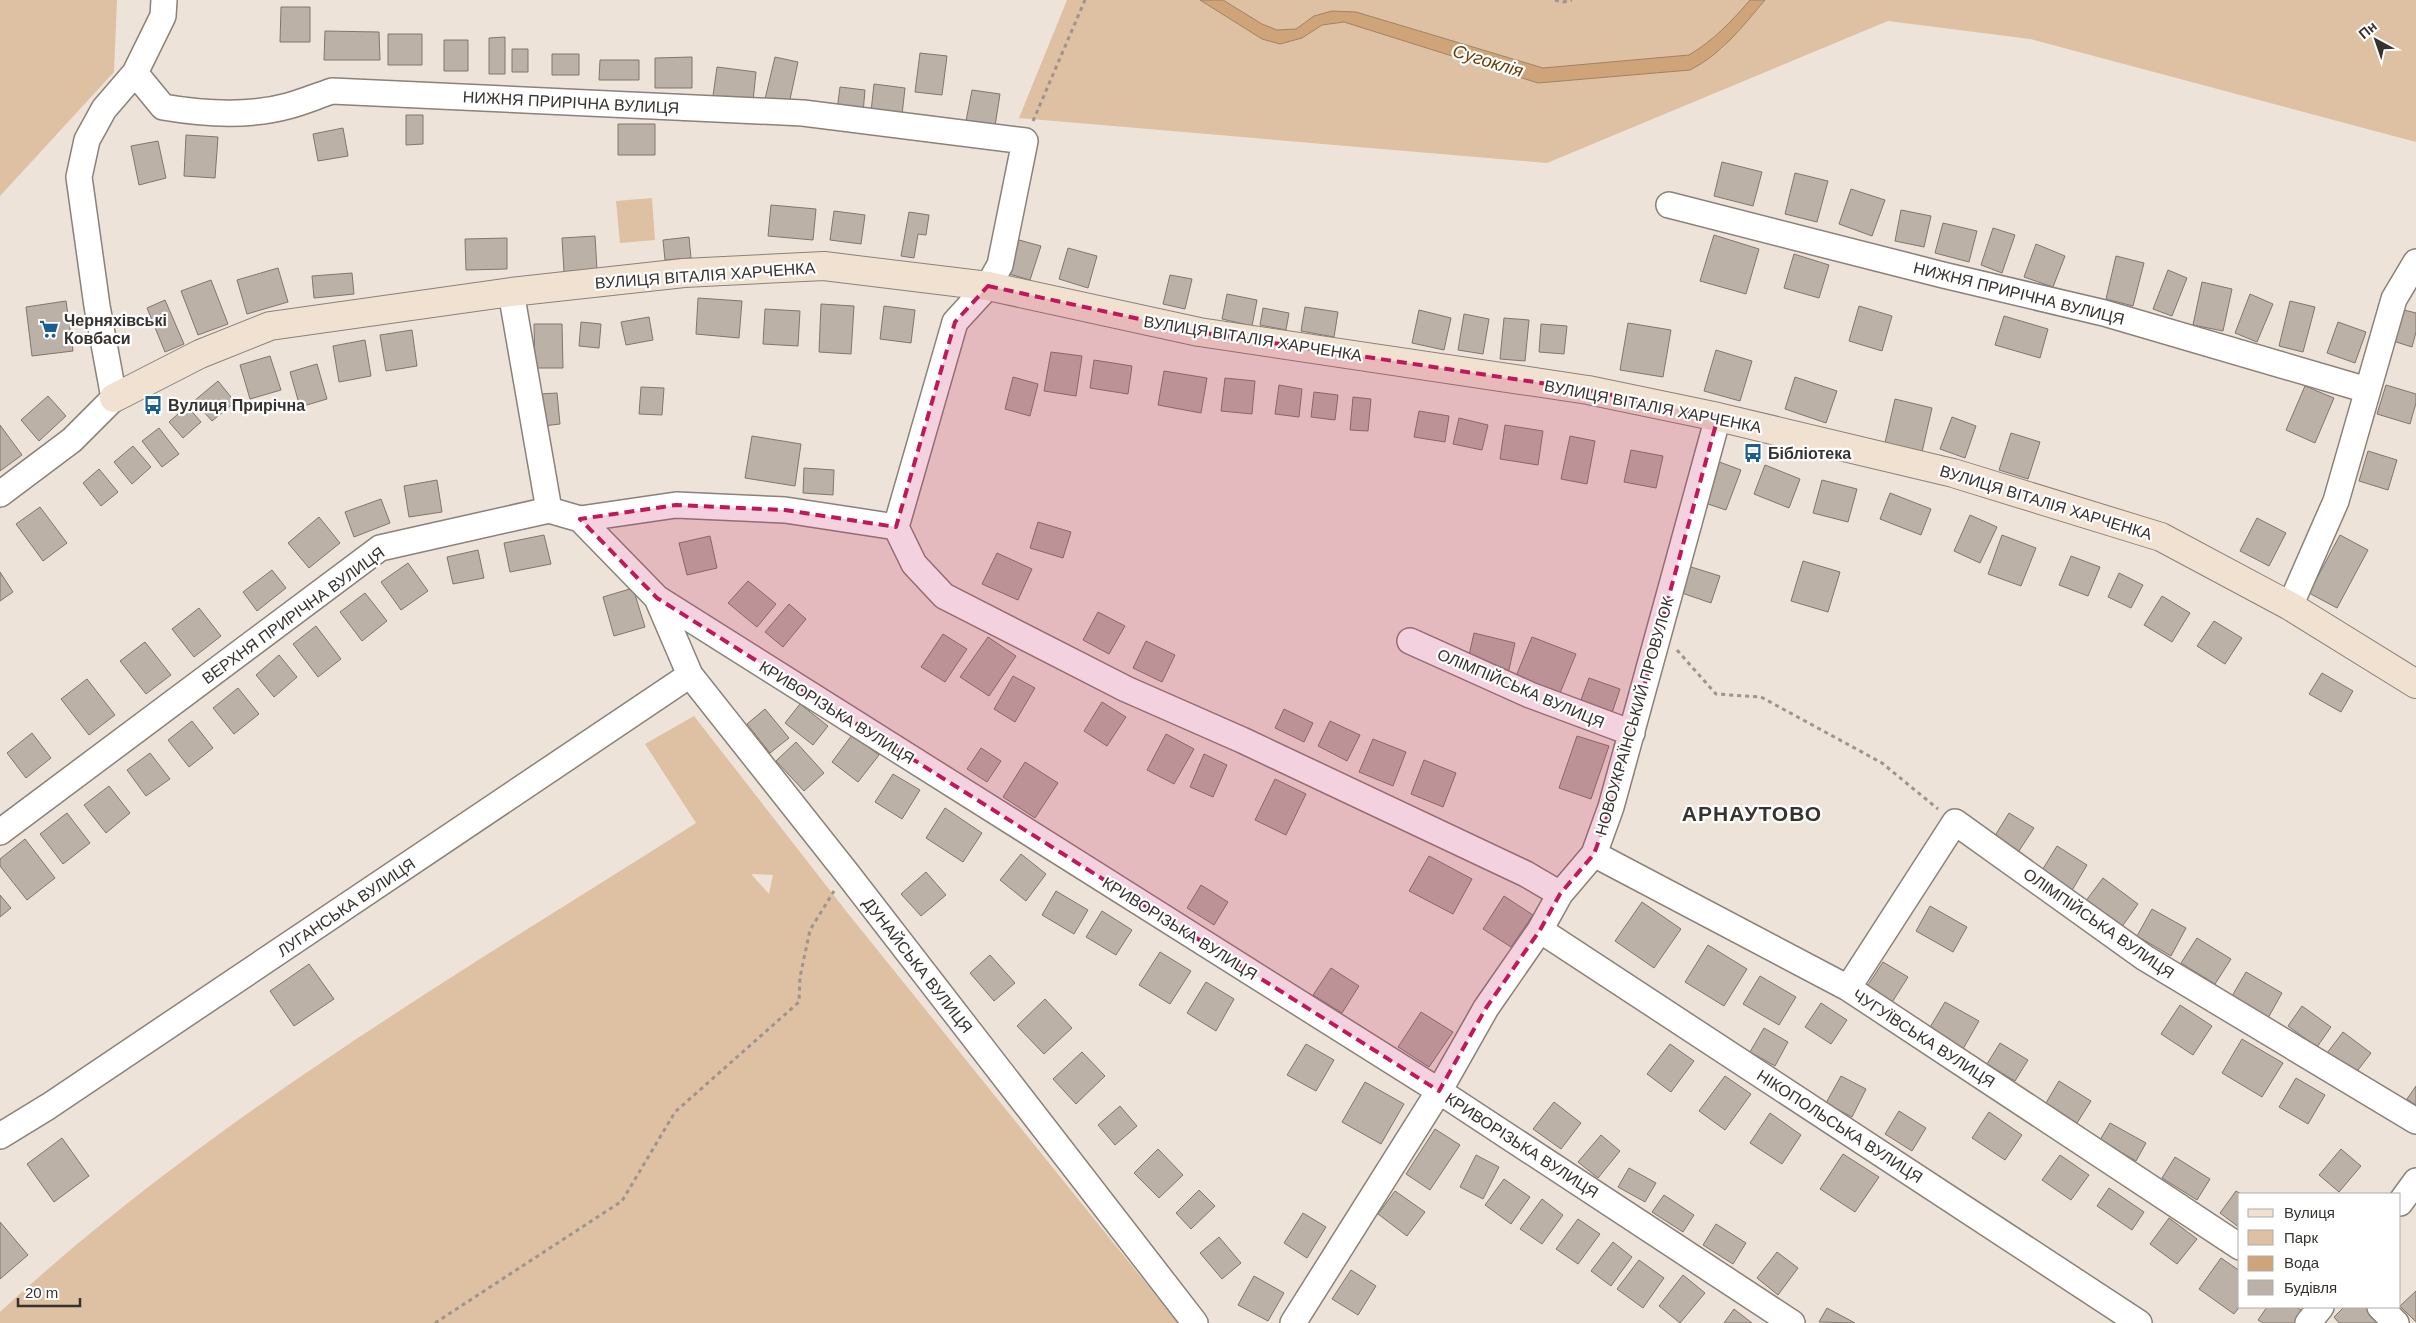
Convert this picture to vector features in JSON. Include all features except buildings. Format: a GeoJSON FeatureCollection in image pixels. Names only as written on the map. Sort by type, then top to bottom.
{"type":"FeatureCollection","features":[{"type":"Feature","properties":{"kind":"street"},"geometry":{"type":"LineString","coordinates":[[114,398],[97,306],[79,177],[87,140],[104,109],[135,73],[163,16],[164,0]]}},
{"type":"Feature","properties":{"kind":"street","name":"НИЖНЯ ПРИРІЧНА ВУЛИЦЯ"},"geometry":{"type":"LineString","coordinates":[[135,73],[163,107],[195,112],[241,113],[288,106],[332,91],[803,113],[1025,141]]}},
{"type":"Feature","properties":{"kind":"street"},"geometry":{"type":"LineString","coordinates":[[1025,141],[1000,265],[988,286],[955,322],[896,527],[914,564],[944,596],[1126,689],[1242,740],[1526,874],[1560,894]]}},
{"type":"Feature","properties":{"kind":"street","name":"НИЖНЯ ПРИРІЧНА ВУЛИЦЯ"},"geometry":{"type":"LineString","coordinates":[[1670,204],[1943,275],[2104,313],[2367,390]]}},
{"type":"Feature","properties":{"kind":"street"},"geometry":{"type":"LineString","coordinates":[[2290,606],[2336,501],[2394,299],[2416,262]]}},
{"type":"Feature","properties":{"kind":"street","name":"ВУЛИЦЯ ВІТАЛІЯ ХАРЧЕНКА"},"geometry":{"type":"LineString","coordinates":[[0,494],[72,440],[114,398],[200,354],[270,326],[511,292],[684,273],[824,266],[988,286],[1199,332],[1588,390],[1718,417],[1953,472],[2161,538],[2290,606],[2416,684]]}},
{"type":"Feature","properties":{"kind":"street"},"geometry":{"type":"LineString","coordinates":[[511,292],[549,510]]}},
{"type":"Feature","properties":{"kind":"street","name":"НОВОУКРАЇНСЬКИЙ ПРОВУЛОК"},"geometry":{"type":"LineString","coordinates":[[1293,1323],[1439,1091],[1486,1008],[1540,930],[1560,894],[1594,854],[1611,807],[1632,733],[1658,629],[1718,417]]}},
{"type":"Feature","properties":{"kind":"street","name":"ВЕРХНЯ ПРИРІЧНА ВУЛИЦЯ"},"geometry":{"type":"LineString","coordinates":[[0,832],[380,548],[549,510],[580,519],[676,505],[785,510],[896,527]]}},
{"type":"Feature","properties":{"kind":"street","name":"КРИВОРІЗЬКА ВУЛИЦЯ"},"geometry":{"type":"LineString","coordinates":[[580,519],[657,598],[1439,1091],[1792,1323]]}},
{"type":"Feature","properties":{"kind":"street","name":"ДУНАЙСЬКА ВУЛИЦЯ"},"geometry":{"type":"LineString","coordinates":[[657,598],[690,675],[846,872],[1195,1323]]}},
{"type":"Feature","properties":{"kind":"street","name":"ОЛІМПІЙСЬКА ВУЛИЦЯ"},"geometry":{"type":"LineString","coordinates":[[1410,641],[1530,695],[1632,733]]}},
{"type":"Feature","properties":{"kind":"street","name":"ЛУГАНСЬКА ВУЛИЦЯ"},"geometry":{"type":"LineString","coordinates":[[0,1136],[57,1101],[690,675]]}},
{"type":"Feature","properties":{"kind":"street"},"geometry":{"type":"LineString","coordinates":[[1848,988],[1955,822]]}},
{"type":"Feature","properties":{"kind":"street","name":"ОЛІМПІЙСЬКА ВУЛИЦЯ"},"geometry":{"type":"LineString","coordinates":[[1955,822],[2145,958],[2416,1121]]}},
{"type":"Feature","properties":{"kind":"street","name":"ЧУГУЇВСЬКА ВУЛИЦЯ"},"geometry":{"type":"LineString","coordinates":[[1594,854],[1848,988],[2238,1246]]}},
{"type":"Feature","properties":{"kind":"street","name":"НІКОПОЛЬСЬКА ВУЛИЦЯ"},"geometry":{"type":"LineString","coordinates":[[1540,930],[2139,1323]]}},
{"type":"Feature","properties":{"kind":"street"},"geometry":{"type":"LineString","coordinates":[[2401,1201],[2416,1181]]}},
{"type":"Feature","properties":{"kind":"street"},"geometry":{"type":"LineString","coordinates":[[2308,1323],[2320,1308]]}},
{"type":"Feature","properties":{"kind":"street"},"geometry":{"type":"LineString","coordinates":[[2381,1308],[2396,1323]]}},
{"type":"Feature","properties":{"kind":"path"},"geometry":{"type":"LineString","coordinates":[[1025,141],[1085,0]]}},
{"type":"Feature","properties":{"kind":"path"},"geometry":{"type":"LineString","coordinates":[[1554,0],[1563,2],[1572,0]]}},
{"type":"Feature","properties":{"kind":"path"},"geometry":{"type":"LineString","coordinates":[[1658,629],[1716,694],[1761,697],[1882,764],[1955,822]]}},
{"type":"Feature","properties":{"kind":"path"},"geometry":{"type":"LineString","coordinates":[[435,1323],[622,1202],[675,1112],[799,1002],[800,978],[810,930],[846,872]]}},
{"type":"Feature","properties":{"kind":"highlighted area"},"geometry":{"type":"Polygon","coordinates":[[[988,286],[1199,332],[1588,390],[1718,417],[1611,807],[1594,854],[1560,894],[1540,930],[1486,1008],[1439,1091],[657,598],[580,519],[676,505],[785,510],[896,527],[955,322],[988,286]]]}},
{"type":"Feature","properties":{"kind":"green space"},"geometry":{"type":"Polygon","coordinates":[[[0,0],[117,0],[114,72],[0,196],[0,0]]]}},
{"type":"Feature","properties":{"kind":"green space"},"geometry":{"type":"Polygon","coordinates":[[[1067,0],[1200,0],[1262,39],[1280,44],[1302,38],[1322,25],[1344,22],[1538,83],[1690,70],[1722,49],[1765,0],[2416,0],[2416,142],[2030,39],[1888,21],[1547,163],[1019,118],[1067,0]]]}},
{"type":"Feature","properties":{"kind":"green space"},"geometry":{"type":"Polygon","coordinates":[[[1223,0],[1750,0],[1722,30],[1689,55],[1543,68],[1356,12],[1314,16],[1296,29],[1277,30],[1262,24],[1223,0]]]}},
{"type":"Feature","properties":{"kind":"green space"},"geometry":{"type":"Polygon","coordinates":[[[652,198],[655,240],[620,243],[616,201],[652,198]]]}},
{"type":"Feature","properties":{"kind":"green space"},"geometry":{"type":"Polygon","coordinates":[[[694,716],[846,911],[1178,1323],[0,1323],[0,1312],[80,1242],[163,1176],[249,1113],[337,1052],[426,994],[696,823],[645,744],[694,716]],[[752,874],[769,894],[773,875],[752,874]]]}},
{"type":"Feature","properties":{"kind":"water","name":"Сугоклія"},"geometry":{"type":"Polygon","coordinates":[[[1200,0],[1223,0],[1262,24],[1277,30],[1296,29],[1314,16],[1332,11],[1356,12],[1543,68],[1689,55],[1722,30],[1750,0],[1765,0],[1722,48],[1690,70],[1538,83],[1344,22],[1322,25],[1302,38],[1280,44],[1262,39],[1200,0]]]}},
{"type":"Feature","properties":{"kind":"place","name":"Черняхівські Ковбаси"},"geometry":{"type":"Point","coordinates":[49,329]}},
{"type":"Feature","properties":{"kind":"place","name":"Вулиця Прирічна"},"geometry":{"type":"Point","coordinates":[153,405]}},
{"type":"Feature","properties":{"kind":"place","name":"Бібліотека"},"geometry":{"type":"Point","coordinates":[1753,453]}},
{"type":"Feature","properties":{"kind":"district","name":"АРНАУТОВО"},"geometry":{"type":"Point","coordinates":[1752,814]}}]}
